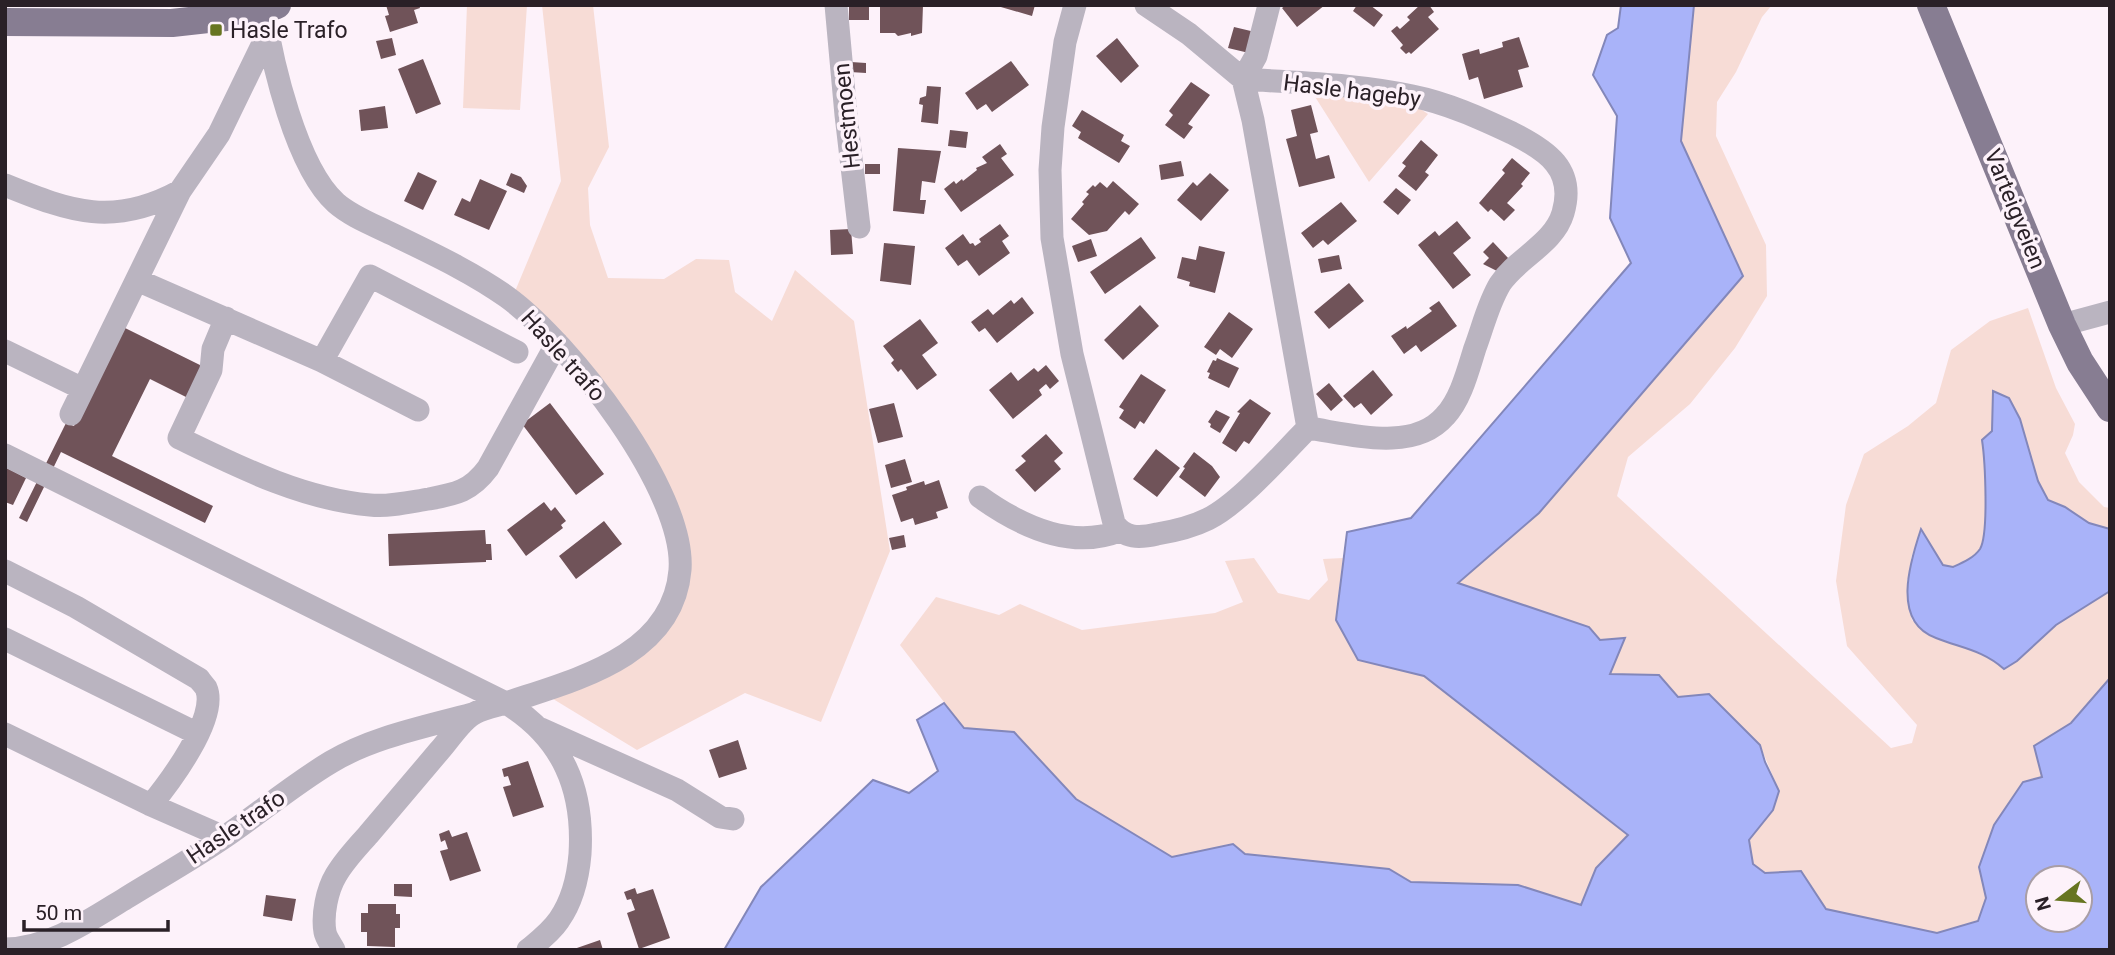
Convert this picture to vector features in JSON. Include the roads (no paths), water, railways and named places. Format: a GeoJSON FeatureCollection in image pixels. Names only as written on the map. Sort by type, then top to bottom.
{"type":"FeatureCollection","features":[{"type":"Feature","properties":{"kind":"main road","name":"Varteigveien"},"geometry":{"type":"LineString","coordinates":[[1931,5],[2062,325],[2080,362],[2110,408]]}},
{"type":"Feature","properties":{"kind":"main road"},"geometry":{"type":"LineString","coordinates":[[5,22],[172,23],[270,16]]}},
{"type":"Feature","properties":{"kind":"street","name":"Hestmoen"},"geometry":{"type":"LineString","coordinates":[[836,5],[859,227]]}},
{"type":"Feature","properties":{"kind":"street"},"geometry":{"type":"LineString","coordinates":[[1075,5],[1065,42],[1053,127],[1050,181],[1052,239],[1072,354],[1110,510],[1119,531],[1130,536],[1145,537],[1181,530],[1209,519],[1242,493],[1308,428]]}},
{"type":"Feature","properties":{"kind":"street"},"geometry":{"type":"LineString","coordinates":[[1146,5],[1189,34],[1243,79],[1256,56],[1269,5]]}},
{"type":"Feature","properties":{"kind":"street"},"geometry":{"type":"LineString","coordinates":[[71,414],[180,191],[219,134],[270,16]]}},
{"type":"Feature","properties":{"kind":"street","name":"Hasle trafo"},"geometry":{"type":"LineString","coordinates":[[5,949],[33,948],[92,919],[224,837],[345,754],[506,703],[614,663],[638,648],[667,612],[680,573],[680,548],[673,519],[628,434],[596,388],[533,317],[506,296],[467,273],[361,219],[336,203],[321,185],[305,157],[289,113],[270,16]]}},
{"type":"Feature","properties":{"kind":"street","name":"Hasle hageby"},"geometry":{"type":"LineString","coordinates":[[1243,79],[1368,89],[1431,100],[1485,120],[1537,146],[1549,155],[1557,164],[1565,184],[1563,212],[1559,223],[1548,237],[1512,270],[1496,291],[1466,375],[1446,416],[1428,430],[1399,438],[1308,428],[1253,120],[1243,79]]}},
{"type":"Feature","properties":{"kind":"street"},"geometry":{"type":"LineString","coordinates":[[5,185],[66,208],[95,213],[136,210],[180,191]]}},
{"type":"Feature","properties":{"kind":"street"},"geometry":{"type":"LineString","coordinates":[[322,361],[370,276],[517,352]]}},
{"type":"Feature","properties":{"kind":"street"},"geometry":{"type":"LineString","coordinates":[[137,281],[322,361],[418,410]]}},
{"type":"Feature","properties":{"kind":"street"},"geometry":{"type":"LineString","coordinates":[[2062,325],[2110,312]]}},
{"type":"Feature","properties":{"kind":"street"},"geometry":{"type":"LineString","coordinates":[[226,318],[213,349],[211,370],[179,438],[237,466],[300,491],[372,505],[400,504],[444,496],[462,492],[478,482],[557,343]]}},
{"type":"Feature","properties":{"kind":"street"},"geometry":{"type":"LineString","coordinates":[[5,351],[83,389]]}},
{"type":"Feature","properties":{"kind":"street"},"geometry":{"type":"LineString","coordinates":[[5,455],[506,703],[538,727],[564,765],[576,791],[581,833],[573,896],[554,927],[528,950]]}},
{"type":"Feature","properties":{"kind":"street"},"geometry":{"type":"LineString","coordinates":[[980,497],[1018,522],[1045,531],[1089,539],[1103,538],[1119,531]]}},
{"type":"Feature","properties":{"kind":"street"},"geometry":{"type":"LineString","coordinates":[[5,571],[76,607],[199,679],[206,688],[206,711],[198,734],[180,769],[151,805]]}},
{"type":"Feature","properties":{"kind":"street"},"geometry":{"type":"LineString","coordinates":[[5,639],[198,734]]}},
{"type":"Feature","properties":{"kind":"street"},"geometry":{"type":"LineString","coordinates":[[334,950],[325,933],[326,901],[335,876],[472,714]]}},
{"type":"Feature","properties":{"kind":"street"},"geometry":{"type":"LineString","coordinates":[[538,727],[677,790],[720,817],[733,819]]}},
{"type":"Feature","properties":{"kind":"street"},"geometry":{"type":"LineString","coordinates":[[5,734],[151,805],[224,837]]}},
{"type":"Feature","properties":{"kind":"water"},"geometry":{"type":"Polygon","coordinates":[[[1621,5],[1694,5],[1681,141],[1743,276],[1539,513],[1458,583],[1589,627],[1600,640],[1625,638],[1610,674],[1659,675],[1678,697],[1709,694],[1760,745],[1779,791],[1773,810],[1749,840],[1753,864],[1765,873],[1801,871],[1826,909],[1937,933],[1978,921],[1986,898],[1979,867],[1994,825],[2023,782],[2042,777],[2034,746],[2071,723],[2110,678],[2110,950],[724,950],[761,887],[873,780],[909,793],[938,771],[917,720],[944,703],[964,728],[1014,732],[1076,799],[1172,857],[1233,844],[1245,854],[1389,869],[1411,882],[1518,885],[1581,905],[1596,868],[1628,835],[1424,676],[1358,660],[1336,620],[1347,532],[1411,518],[1631,263],[1610,218],[1617,116],[1593,75],[1607,35],[1618,28],[1621,5]]]}},
{"type":"Feature","properties":{"kind":"water"},"geometry":{"type":"Polygon","coordinates":[[[1993,391],[2009,398],[2020,419],[2038,481],[2048,500],[2065,507],[2089,523],[2110,529],[2110,591],[2056,625],[2017,661],[2004,669],[1980,653],[1936,638],[1922,630],[1913,619],[1908,590],[1912,558],[1921,529],[1943,565],[1953,567],[1971,558],[1980,549],[1985,528],[1982,440],[1992,431],[1993,391]]]}},
{"type":"Feature","properties":{"kind":"place","name":"Hasle Trafo"},"geometry":{"type":"Point","coordinates":[216,30]}}]}
